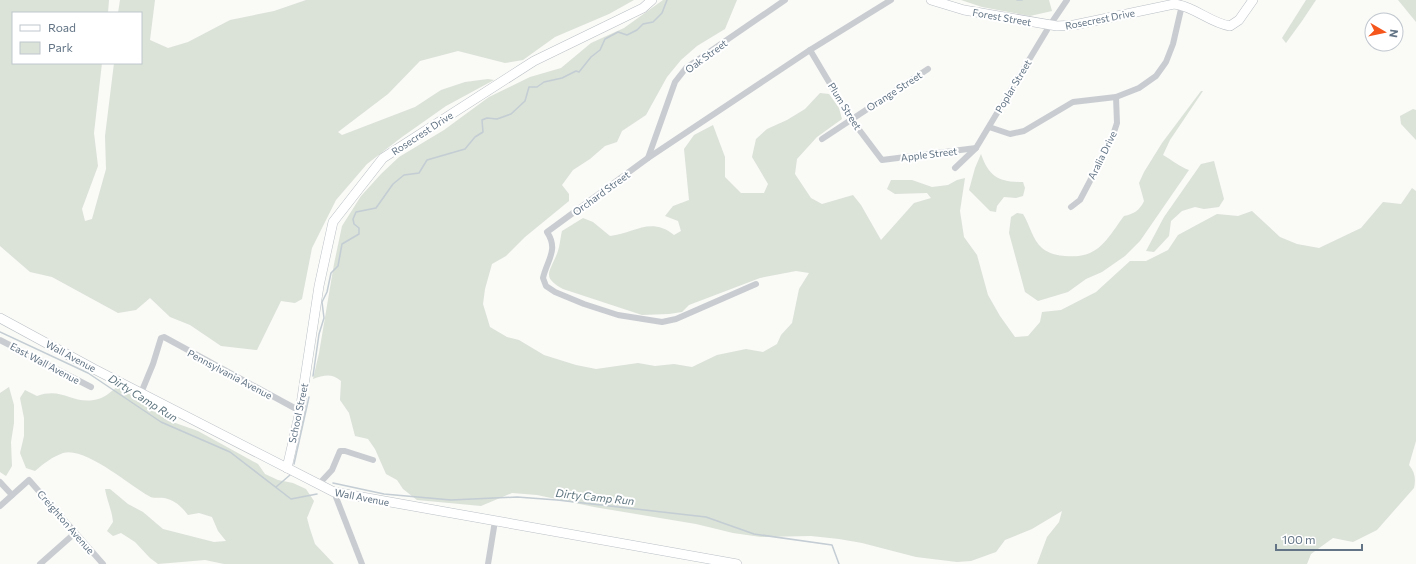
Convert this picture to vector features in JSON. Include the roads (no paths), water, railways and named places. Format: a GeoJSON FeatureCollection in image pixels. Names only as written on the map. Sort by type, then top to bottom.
{"type":"FeatureCollection","features":[{"type":"Feature","properties":{"kind":"street","name":"Rosecrest Drive"},"geometry":{"type":"LineString","coordinates":[[309,358],[319,286],[333,222],[383,158],[534,61],[643,8],[652,0]]}},
{"type":"Feature","properties":{"kind":"street","name":"Oak Street"},"geometry":{"type":"LineString","coordinates":[[648,158],[675,82],[686,68],[785,0]]}},
{"type":"Feature","properties":{"kind":"street","name":"Orchard Street"},"geometry":{"type":"LineString","coordinates":[[756,284],[676,319],[662,322],[618,315],[584,304],[555,292],[546,286],[543,278],[553,250],[553,240],[547,232],[648,158],[810,50],[891,0]]}},
{"type":"Feature","properties":{"kind":"street","name":"Forest Street"},"geometry":{"type":"LineString","coordinates":[[931,0],[964,10],[1050,25]]}},
{"type":"Feature","properties":{"kind":"street","name":"Poplar Street"},"geometry":{"type":"LineString","coordinates":[[955,168],[976,148],[1050,25],[1067,0]]}},
{"type":"Feature","properties":{"kind":"street"},"geometry":{"type":"LineString","coordinates":[[989,127],[1010,134],[1024,131],[1073,102],[1116,97],[1139,88],[1156,76],[1166,62],[1173,44],[1182,5],[1223,25],[1230,26],[1239,20],[1253,0]]}},
{"type":"Feature","properties":{"kind":"street","name":"Rosecrest Drive"},"geometry":{"type":"LineString","coordinates":[[1050,25],[1074,25],[1174,4],[1182,5]]}},
{"type":"Feature","properties":{"kind":"street","name":"Plum Street"},"geometry":{"type":"LineString","coordinates":[[810,50],[851,119],[882,160]]}},
{"type":"Feature","properties":{"kind":"street","name":"Orange Street"},"geometry":{"type":"LineString","coordinates":[[822,140],[851,119],[928,69]]}},
{"type":"Feature","properties":{"kind":"street","name":"Aralia Drive"},"geometry":{"type":"LineString","coordinates":[[1071,207],[1080,200],[1111,141],[1117,123],[1116,97]]}},
{"type":"Feature","properties":{"kind":"street","name":"Apple Street"},"geometry":{"type":"LineString","coordinates":[[882,160],[976,148]]}},
{"type":"Feature","properties":{"kind":"street","name":"Wall Avenue"},"geometry":{"type":"LineString","coordinates":[[0,318],[141,393],[334,492],[737,564]]}},
{"type":"Feature","properties":{"kind":"street","name":"Pennsylvania Avenue"},"geometry":{"type":"LineString","coordinates":[[141,393],[153,364],[161,338],[164,337],[300,410]]}},
{"type":"Feature","properties":{"kind":"street","name":"East Wall Avenue"},"geometry":{"type":"LineString","coordinates":[[0,340],[91,387]]}},
{"type":"Feature","properties":{"kind":"street","name":"School Street"},"geometry":{"type":"LineString","coordinates":[[287,468],[300,410],[309,358]]}},
{"type":"Feature","properties":{"kind":"street"},"geometry":{"type":"LineString","coordinates":[[318,484],[332,470],[340,451],[373,460]]}},
{"type":"Feature","properties":{"kind":"street","name":"Creighton Avenue"},"geometry":{"type":"LineString","coordinates":[[12,495],[29,480],[103,564]]}},
{"type":"Feature","properties":{"kind":"street"},"geometry":{"type":"LineString","coordinates":[[0,482],[12,495],[0,506]]}},
{"type":"Feature","properties":{"kind":"street"},"geometry":{"type":"LineString","coordinates":[[334,492],[362,564]]}},
{"type":"Feature","properties":{"kind":"street"},"geometry":{"type":"LineString","coordinates":[[488,564],[494,521]]}},
{"type":"Feature","properties":{"kind":"street"},"geometry":{"type":"LineString","coordinates":[[40,564],[75,533]]}},
{"type":"Feature","properties":{"kind":"waterway"},"geometry":{"type":"LineString","coordinates":[[313,376],[319,334],[324,318],[322,302],[327,292],[331,273],[338,266],[342,244],[359,234],[359,228],[354,224],[353,219],[356,212],[376,208],[393,184],[404,175],[419,173],[427,160],[465,149],[475,137],[483,132],[482,120],[487,118],[497,119],[511,114],[525,101],[529,87],[537,87],[544,82],[562,78],[576,71],[579,72],[591,57],[600,50],[605,39],[618,32],[627,35],[637,30],[643,24],[653,22],[662,13],[667,0]]}},
{"type":"Feature","properties":{"kind":"waterway"},"geometry":{"type":"LineString","coordinates":[[1017,0],[1022,0]]}},
{"type":"Feature","properties":{"kind":"waterway","name":"Dirty Camp Run"},"geometry":{"type":"LineString","coordinates":[[0,332],[88,373],[161,422],[230,452],[291,499],[317,494]]}},
{"type":"Feature","properties":{"kind":"waterway"},"geometry":{"type":"LineString","coordinates":[[294,464],[309,397]]}},
{"type":"Feature","properties":{"kind":"waterway"},"geometry":{"type":"LineString","coordinates":[[276,487],[290,475]]}},
{"type":"Feature","properties":{"kind":"waterway","name":"Dirty Camp Run"},"geometry":{"type":"LineString","coordinates":[[333,483],[384,494],[451,500],[517,497],[557,500],[706,517],[754,534],[832,545],[839,564]]}}]}
